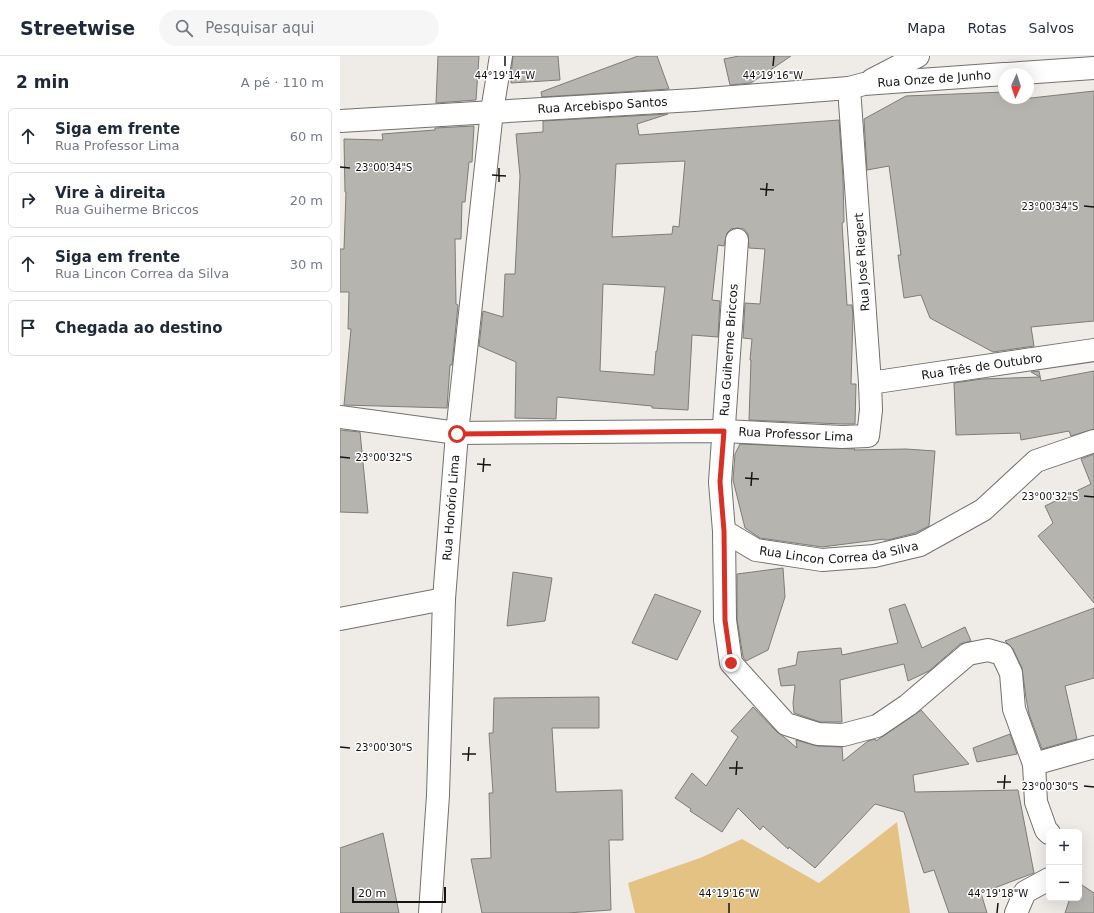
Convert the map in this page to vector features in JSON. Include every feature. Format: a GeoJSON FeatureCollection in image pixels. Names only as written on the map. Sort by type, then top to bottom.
{"type":"FeatureCollection","features":[{"type":"Feature","properties":{"kind":"street","name":"Rua Honório Lima"},"geometry":{"type":"LineString","coordinates":[[430,913],[438,795],[444,599],[457,434],[492,111],[501,56]]}},
{"type":"Feature","properties":{"kind":"street"},"geometry":{"type":"LineString","coordinates":[[857,86],[918,56]]}},
{"type":"Feature","properties":{"kind":"street","name":"Rua Onze de Junho"},"geometry":{"type":"LineString","coordinates":[[1034,72],[1094,68]]}},
{"type":"Feature","properties":{"kind":"street","name":"Rua Onze de Junho"},"geometry":{"type":"LineString","coordinates":[[857,86],[998,74]]}},
{"type":"Feature","properties":{"kind":"street","name":"Rua Arcebispo Santos"},"geometry":{"type":"LineString","coordinates":[[340,121],[694,100],[857,86]]}},
{"type":"Feature","properties":{"kind":"street","name":"Rua José Riegert"},"geometry":{"type":"LineString","coordinates":[[857,86],[871,410],[868,436]]}},
{"type":"Feature","properties":{"kind":"street","name":"Rua Guiherme Briccos"},"geometry":{"type":"LineString","coordinates":[[724,531],[720,482],[737,240]]}},
{"type":"Feature","properties":{"kind":"street","name":"Rua Três de Outubro"},"geometry":{"type":"LineString","coordinates":[[870,383],[1094,350]]}},
{"type":"Feature","properties":{"kind":"street","name":"Rua Professor Lima"},"geometry":{"type":"LineString","coordinates":[[340,417],[457,434],[724,431],[842,437],[868,436]]}},
{"type":"Feature","properties":{"kind":"street","name":"Rua Lincon Correa da Silva"},"geometry":{"type":"LineString","coordinates":[[724,531],[756,550],[822,560],[874,556],[920,546],[983,510],[1036,461],[1094,441]]}},
{"type":"Feature","properties":{"kind":"street"},"geometry":{"type":"LineString","coordinates":[[724,531],[725,620],[731,663],[786,724],[818,734],[843,735],[877,726],[908,705],[968,654],[988,650],[1002,654],[1011,673],[1014,709],[1034,764],[1036,802],[1046,830]]}},
{"type":"Feature","properties":{"kind":"street"},"geometry":{"type":"LineString","coordinates":[[340,619],[444,599]]}},
{"type":"Feature","properties":{"kind":"street"},"geometry":{"type":"LineString","coordinates":[[1034,764],[1094,747]]}},
{"type":"Feature","properties":{"kind":"street"},"geometry":{"type":"LineString","coordinates":[[1016,913],[1025,892],[1046,881]]}},
{"type":"Feature","properties":{"kind":"shaded area"},"geometry":{"type":"Polygon","coordinates":[[[897,822],[910,913],[635,913],[628,883],[700,858],[742,839],[819,883],[897,822]]]}},
{"type":"Feature","properties":{"kind":"building"},"geometry":{"type":"Polygon","coordinates":[[[438,56],[479,56],[476,100],[436,103],[438,56]]]}},
{"type":"Feature","properties":{"kind":"building"},"geometry":{"type":"Polygon","coordinates":[[[513,56],[558,56],[560,80],[511,83],[513,56]]]}},
{"type":"Feature","properties":{"kind":"building"},"geometry":{"type":"Polygon","coordinates":[[[638,56],[657,56],[669,89],[542,97],[541,92],[638,56]]]}},
{"type":"Feature","properties":{"kind":"building"},"geometry":{"type":"Polygon","coordinates":[[[739,56],[791,56],[751,83],[730,85],[724,59],[739,56]]]}},
{"type":"Feature","properties":{"kind":"building"},"geometry":{"type":"Polygon","coordinates":[[[1094,91],[1094,321],[1031,327],[1034,346],[993,352],[930,318],[921,295],[904,298],[898,255],[901,255],[889,166],[867,170],[864,119],[906,96],[998,92],[998,104],[1034,104],[1034,98],[1094,91]]]}},
{"type":"Feature","properties":{"kind":"building"},"geometry":{"type":"Polygon","coordinates":[[[668,114],[637,124],[639,135],[839,120],[843,178],[844,222],[842,223],[847,305],[852,305],[853,315],[851,384],[856,384],[855,424],[749,420],[750,360],[752,339],[743,338],[745,303],[760,304],[765,249],[749,248],[748,234],[744,229],[737,228],[731,229],[727,233],[724,246],[718,245],[712,300],[720,301],[718,337],[692,335],[688,410],[652,408],[652,406],[557,397],[556,419],[515,418],[516,362],[479,346],[483,311],[503,317],[505,274],[515,274],[520,176],[516,134],[543,132],[543,121],[668,114]],[[685,161],[616,164],[612,237],[672,234],[673,226],[679,227],[685,161]],[[603,284],[600,371],[654,375],[665,287],[603,284]]]}},
{"type":"Feature","properties":{"kind":"building"},"geometry":{"type":"Polygon","coordinates":[[[474,126],[472,162],[469,162],[465,202],[462,202],[461,239],[455,239],[456,304],[458,305],[452,365],[450,365],[447,408],[344,405],[351,329],[348,329],[349,292],[340,292],[340,249],[344,249],[346,192],[344,139],[383,140],[382,134],[435,130],[435,128],[474,126]]]}},
{"type":"Feature","properties":{"kind":"building"},"geometry":{"type":"Polygon","coordinates":[[[1039,371],[1041,381],[1094,371],[1094,429],[1071,436],[1069,431],[1021,440],[1020,433],[956,435],[954,383],[982,379],[1040,377],[1031,372],[1039,371]]]}},
{"type":"Feature","properties":{"kind":"building"},"geometry":{"type":"Polygon","coordinates":[[[340,430],[360,432],[368,513],[340,512],[340,430]]]}},
{"type":"Feature","properties":{"kind":"building"},"geometry":{"type":"Polygon","coordinates":[[[740,444],[855,449],[854,450],[906,449],[935,451],[929,526],[915,533],[888,540],[884,539],[822,547],[760,538],[745,528],[733,480],[735,454],[740,444]]]}},
{"type":"Feature","properties":{"kind":"building"},"geometry":{"type":"Polygon","coordinates":[[[1094,454],[1094,603],[1038,536],[1053,523],[1045,506],[1091,484],[1081,459],[1094,454]]]}},
{"type":"Feature","properties":{"kind":"building"},"geometry":{"type":"Polygon","coordinates":[[[783,568],[785,597],[768,650],[746,661],[743,657],[737,619],[737,574],[783,568]]]}},
{"type":"Feature","properties":{"kind":"building"},"geometry":{"type":"Polygon","coordinates":[[[513,572],[552,578],[545,621],[507,626],[513,572]]]}},
{"type":"Feature","properties":{"kind":"building"},"geometry":{"type":"Polygon","coordinates":[[[655,594],[701,611],[677,660],[632,643],[655,594]]]}},
{"type":"Feature","properties":{"kind":"building"},"geometry":{"type":"Polygon","coordinates":[[[905,604],[922,648],[965,627],[971,641],[960,644],[929,671],[908,681],[904,664],[840,680],[842,722],[820,722],[794,713],[793,703],[795,685],[781,686],[778,669],[796,665],[798,652],[841,648],[842,655],[898,643],[889,609],[905,604]]]}},
{"type":"Feature","properties":{"kind":"building"},"geometry":{"type":"Polygon","coordinates":[[[1094,608],[1094,678],[1065,686],[1077,739],[1042,749],[1029,714],[1022,668],[1013,649],[1005,641],[1094,608]]]}},
{"type":"Feature","properties":{"kind":"building"},"geometry":{"type":"Polygon","coordinates":[[[599,697],[599,728],[552,728],[556,792],[622,790],[623,840],[609,840],[611,910],[567,913],[482,913],[471,859],[491,858],[489,793],[493,793],[489,733],[493,733],[494,698],[599,697]]]}},
{"type":"Feature","properties":{"kind":"building"},"geometry":{"type":"Polygon","coordinates":[[[753,707],[777,732],[797,748],[796,740],[817,746],[842,747],[843,761],[868,741],[875,739],[876,741],[921,710],[969,764],[913,775],[915,792],[1018,790],[1034,873],[981,893],[987,913],[949,913],[934,870],[924,873],[904,812],[875,804],[815,868],[789,847],[788,849],[763,826],[760,830],[738,808],[722,832],[690,811],[691,809],[675,798],[692,773],[706,786],[738,737],[731,731],[753,707]]]}},
{"type":"Feature","properties":{"kind":"building"},"geometry":{"type":"Polygon","coordinates":[[[1010,734],[1017,754],[977,762],[973,748],[1010,734]]]}},
{"type":"Feature","properties":{"kind":"building"},"geometry":{"type":"Polygon","coordinates":[[[383,833],[399,913],[340,913],[340,848],[383,833]]]}},
{"type":"Feature","properties":{"kind":"building"},"geometry":{"type":"Polygon","coordinates":[[[1082,885],[1094,893],[1094,913],[1065,913],[1069,901],[1082,901],[1082,885]]]}},
{"type":"Feature","properties":{"kind":"route"},"geometry":{"type":"LineString","coordinates":[[457,434],[724,431],[720,482],[724,531],[725,620],[731,663]]}}]}
